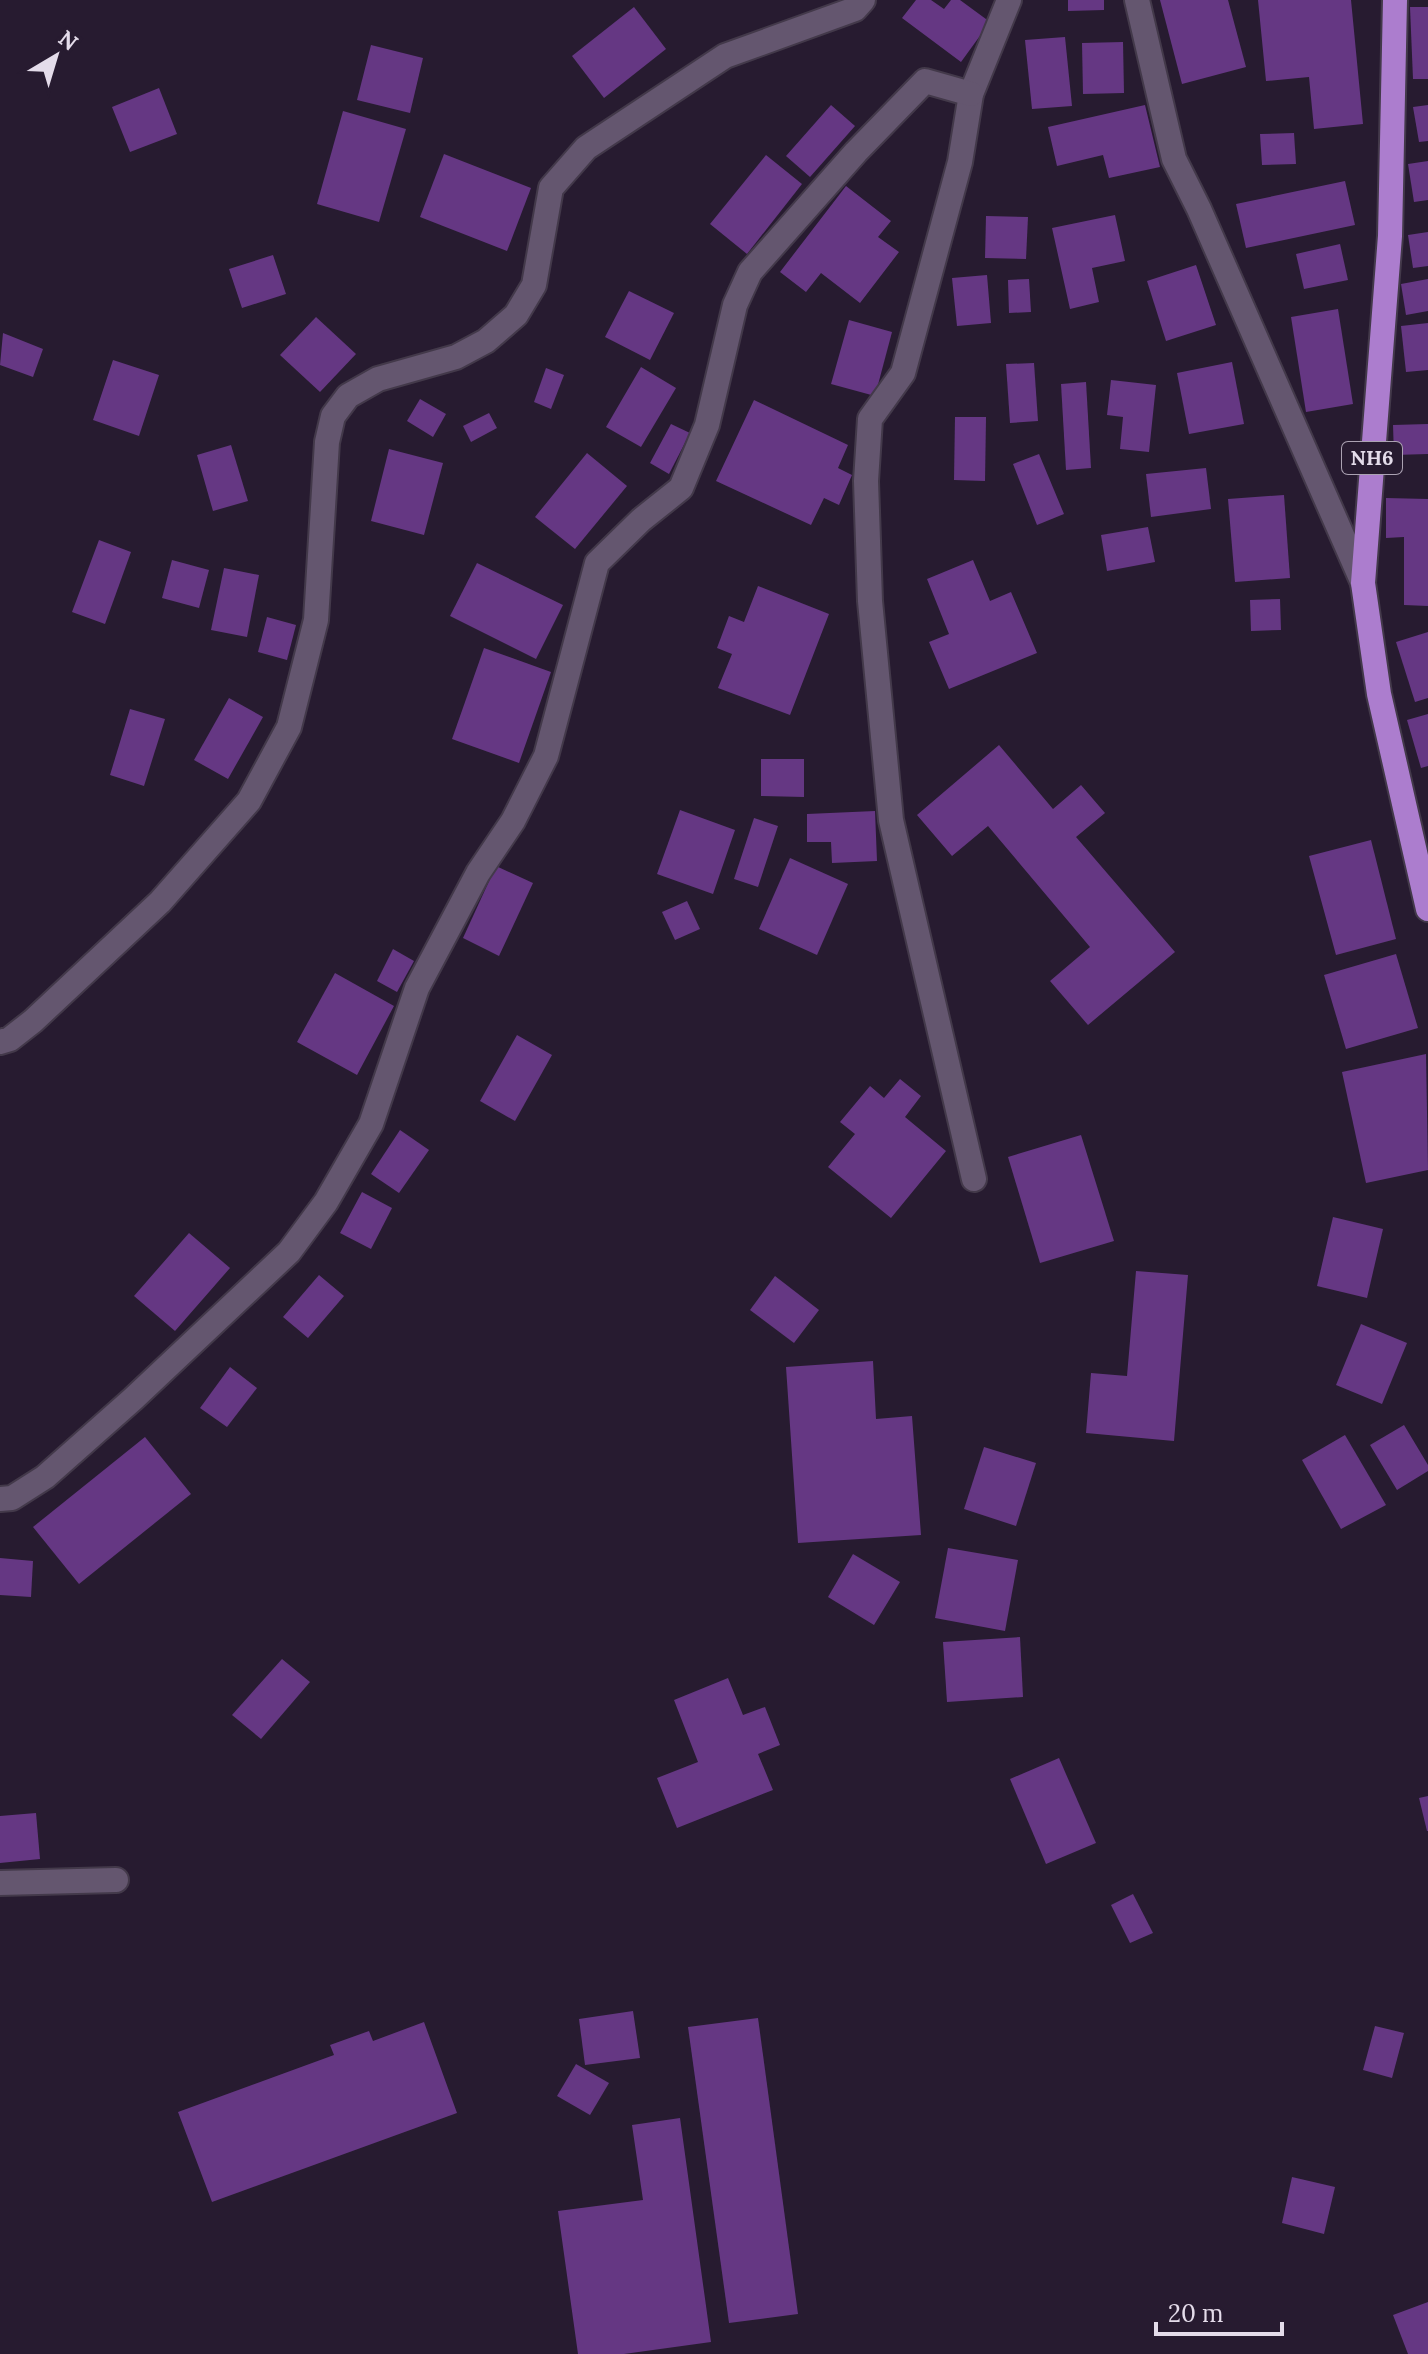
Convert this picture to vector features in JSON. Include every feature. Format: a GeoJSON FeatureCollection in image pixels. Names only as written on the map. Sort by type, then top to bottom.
{"type":"FeatureCollection","features":[{"type":"Feature","properties":{"kind":"highway","name":"NH6"},"geometry":{"type":"LineString","coordinates":[[1395,0],[1390,236],[1363,583],[1379,694],[1418,843],[1428,909]]}},
{"type":"Feature","properties":{"kind":"street"},"geometry":{"type":"LineString","coordinates":[[0,1042],[10,1039],[33,1021],[160,902],[249,801],[282,740],[316,620],[327,442],[333,416],[348,396],[378,379],[456,357],[486,341],[516,315],[534,285],[551,188],[597,140],[725,56],[855,9],[863,0]]}},
{"type":"Feature","properties":{"kind":"street"},"geometry":{"type":"LineString","coordinates":[[974,1179],[891,820],[870,601],[866,481],[870,419],[903,373],[960,162],[971,94],[1009,0]]}},
{"type":"Feature","properties":{"kind":"street"},"geometry":{"type":"LineString","coordinates":[[1137,0],[1174,159],[1363,583]]}},
{"type":"Feature","properties":{"kind":"street"},"geometry":{"type":"LineString","coordinates":[[0,1499],[12,1498],[45,1477],[121,1409],[289,1252],[326,1202],[371,1124],[417,988],[478,873],[513,821],[546,756],[597,563],[641,520],[681,488],[707,425],[735,305],[750,272],[856,152],[925,81],[971,94]]}},
{"type":"Feature","properties":{"kind":"street"},"geometry":{"type":"LineString","coordinates":[[0,1883],[116,1880]]}},
{"type":"Feature","properties":{"kind":"building"},"geometry":{"type":"Polygon","coordinates":[[[916,0],[931,0],[944,9],[951,0],[960,0],[990,22],[961,62],[902,18],[916,0]]]}},
{"type":"Feature","properties":{"kind":"building"},"geometry":{"type":"Polygon","coordinates":[[[1068,0],[1104,0],[1104,10],[1068,11],[1068,0]]]}},
{"type":"Feature","properties":{"kind":"building"},"geometry":{"type":"Polygon","coordinates":[[[1160,0],[1228,0],[1246,67],[1182,84],[1160,0]]]}},
{"type":"Feature","properties":{"kind":"building"},"geometry":{"type":"Polygon","coordinates":[[[1258,0],[1351,0],[1363,124],[1314,129],[1309,77],[1266,81],[1258,0]]]}},
{"type":"Feature","properties":{"kind":"building"},"geometry":{"type":"Polygon","coordinates":[[[634,7],[666,49],[604,98],[572,56],[634,7]]]}},
{"type":"Feature","properties":{"kind":"building"},"geometry":{"type":"Polygon","coordinates":[[[1410,7],[1428,7],[1428,79],[1413,79],[1410,7]]]}},
{"type":"Feature","properties":{"kind":"building"},"geometry":{"type":"Polygon","coordinates":[[[1065,37],[1072,106],[1032,109],[1025,40],[1065,37]]]}},
{"type":"Feature","properties":{"kind":"building"},"geometry":{"type":"Polygon","coordinates":[[[1123,42],[1124,93],[1083,94],[1082,43],[1123,42]]]}},
{"type":"Feature","properties":{"kind":"building"},"geometry":{"type":"Polygon","coordinates":[[[371,45],[423,58],[410,113],[357,100],[371,45]]]}},
{"type":"Feature","properties":{"kind":"building"},"geometry":{"type":"Polygon","coordinates":[[[159,88],[177,134],[130,152],[112,107],[159,88]]]}},
{"type":"Feature","properties":{"kind":"building"},"geometry":{"type":"Polygon","coordinates":[[[831,105],[855,126],[810,177],[786,156],[831,105]]]}},
{"type":"Feature","properties":{"kind":"building"},"geometry":{"type":"Polygon","coordinates":[[[1145,105],[1160,167],[1109,178],[1103,155],[1057,166],[1048,127],[1145,105]]]}},
{"type":"Feature","properties":{"kind":"building"},"geometry":{"type":"Polygon","coordinates":[[[1428,105],[1428,141],[1419,142],[1413,107],[1428,105]]]}},
{"type":"Feature","properties":{"kind":"building"},"geometry":{"type":"Polygon","coordinates":[[[343,111],[406,129],[379,222],[317,204],[343,111]]]}},
{"type":"Feature","properties":{"kind":"building"},"geometry":{"type":"Polygon","coordinates":[[[1294,133],[1296,164],[1262,165],[1260,134],[1294,133]]]}},
{"type":"Feature","properties":{"kind":"building"},"geometry":{"type":"Polygon","coordinates":[[[444,154],[531,188],[507,251],[420,217],[444,154]]]}},
{"type":"Feature","properties":{"kind":"building"},"geometry":{"type":"Polygon","coordinates":[[[766,155],[802,184],[747,254],[710,224],[766,155]]]}},
{"type":"Feature","properties":{"kind":"building"},"geometry":{"type":"Polygon","coordinates":[[[1428,161],[1428,200],[1414,202],[1408,164],[1428,161]]]}},
{"type":"Feature","properties":{"kind":"building"},"geometry":{"type":"Polygon","coordinates":[[[1345,181],[1355,225],[1246,248],[1236,204],[1345,181]]]}},
{"type":"Feature","properties":{"kind":"building"},"geometry":{"type":"Polygon","coordinates":[[[846,186],[891,221],[878,237],[899,252],[860,303],[821,273],[806,292],[780,272],[846,186]]]}},
{"type":"Feature","properties":{"kind":"building"},"geometry":{"type":"Polygon","coordinates":[[[1115,215],[1125,261],[1092,268],[1099,302],[1070,309],[1052,228],[1115,215]]]}},
{"type":"Feature","properties":{"kind":"building"},"geometry":{"type":"Polygon","coordinates":[[[986,216],[1028,217],[1026,259],[985,258],[986,216]]]}},
{"type":"Feature","properties":{"kind":"building"},"geometry":{"type":"Polygon","coordinates":[[[1428,232],[1428,266],[1413,268],[1408,235],[1428,232]]]}},
{"type":"Feature","properties":{"kind":"building"},"geometry":{"type":"Polygon","coordinates":[[[1340,244],[1348,280],[1304,289],[1296,254],[1340,244]]]}},
{"type":"Feature","properties":{"kind":"building"},"geometry":{"type":"Polygon","coordinates":[[[273,255],[286,294],[242,308],[229,269],[273,255]]]}},
{"type":"Feature","properties":{"kind":"building"},"geometry":{"type":"Polygon","coordinates":[[[1196,265],[1216,325],[1166,341],[1147,281],[1196,265]]]}},
{"type":"Feature","properties":{"kind":"building"},"geometry":{"type":"Polygon","coordinates":[[[987,275],[991,323],[957,326],[952,278],[987,275]]]}},
{"type":"Feature","properties":{"kind":"building"},"geometry":{"type":"Polygon","coordinates":[[[1029,279],[1031,312],[1009,313],[1008,280],[1029,279]]]}},
{"type":"Feature","properties":{"kind":"building"},"geometry":{"type":"Polygon","coordinates":[[[1428,279],[1428,311],[1406,315],[1401,284],[1428,279]]]}},
{"type":"Feature","properties":{"kind":"building"},"geometry":{"type":"Polygon","coordinates":[[[629,291],[674,313],[650,360],[605,337],[629,291]]]}},
{"type":"Feature","properties":{"kind":"building"},"geometry":{"type":"Polygon","coordinates":[[[1338,309],[1353,404],[1306,412],[1291,317],[1338,309]]]}},
{"type":"Feature","properties":{"kind":"building"},"geometry":{"type":"Polygon","coordinates":[[[316,317],[356,354],[320,392],[280,355],[316,317]]]}},
{"type":"Feature","properties":{"kind":"building"},"geometry":{"type":"Polygon","coordinates":[[[849,320],[892,332],[875,396],[831,384],[849,320]]]}},
{"type":"Feature","properties":{"kind":"building"},"geometry":{"type":"Polygon","coordinates":[[[1428,323],[1428,370],[1406,372],[1401,326],[1428,323]]]}},
{"type":"Feature","properties":{"kind":"building"},"geometry":{"type":"Polygon","coordinates":[[[3,333],[43,349],[33,377],[0,365],[3,333]]]}},
{"type":"Feature","properties":{"kind":"building"},"geometry":{"type":"Polygon","coordinates":[[[113,360],[159,375],[139,436],[93,420],[113,360]]]}},
{"type":"Feature","properties":{"kind":"building"},"geometry":{"type":"Polygon","coordinates":[[[1232,362],[1244,424],[1189,434],[1177,373],[1232,362]]]}},
{"type":"Feature","properties":{"kind":"building"},"geometry":{"type":"Polygon","coordinates":[[[1034,363],[1038,421],[1010,423],[1006,364],[1034,363]]]}},
{"type":"Feature","properties":{"kind":"building"},"geometry":{"type":"Polygon","coordinates":[[[641,367],[676,388],[641,447],[606,427],[641,367]]]}},
{"type":"Feature","properties":{"kind":"building"},"geometry":{"type":"Polygon","coordinates":[[[546,368],[564,375],[551,409],[534,402],[546,368]]]}},
{"type":"Feature","properties":{"kind":"building"},"geometry":{"type":"Polygon","coordinates":[[[1111,380],[1156,385],[1149,452],[1120,449],[1123,417],[1107,415],[1111,380]]]}},
{"type":"Feature","properties":{"kind":"building"},"geometry":{"type":"Polygon","coordinates":[[[1086,382],[1091,468],[1066,470],[1061,384],[1086,382]]]}},
{"type":"Feature","properties":{"kind":"building"},"geometry":{"type":"Polygon","coordinates":[[[420,399],[446,414],[433,437],[407,421],[420,399]]]}},
{"type":"Feature","properties":{"kind":"building"},"geometry":{"type":"Polygon","coordinates":[[[754,400],[848,445],[838,468],[852,475],[839,505],[824,498],[811,525],[716,481],[754,400]]]}},
{"type":"Feature","properties":{"kind":"building"},"geometry":{"type":"Polygon","coordinates":[[[489,413],[497,428],[471,442],[463,426],[489,413]]]}},
{"type":"Feature","properties":{"kind":"building"},"geometry":{"type":"Polygon","coordinates":[[[955,417],[986,417],[985,481],[954,480],[955,417]]]}},
{"type":"Feature","properties":{"kind":"building"},"geometry":{"type":"Polygon","coordinates":[[[671,424],[690,433],[669,474],[650,463],[671,424]]]}},
{"type":"Feature","properties":{"kind":"building"},"geometry":{"type":"Polygon","coordinates":[[[1428,424],[1428,454],[1394,455],[1393,425],[1428,424]]]}},
{"type":"Feature","properties":{"kind":"building"},"geometry":{"type":"Polygon","coordinates":[[[231,445],[248,501],[213,511],[197,455],[231,445]]]}},
{"type":"Feature","properties":{"kind":"building"},"geometry":{"type":"Polygon","coordinates":[[[389,449],[443,463],[424,535],[371,521],[389,449]]]}},
{"type":"Feature","properties":{"kind":"building"},"geometry":{"type":"Polygon","coordinates":[[[587,453],[627,486],[575,549],[535,517],[587,453]]]}},
{"type":"Feature","properties":{"kind":"building"},"geometry":{"type":"Polygon","coordinates":[[[1039,454],[1064,514],[1037,525],[1013,464],[1039,454]]]}},
{"type":"Feature","properties":{"kind":"building"},"geometry":{"type":"Polygon","coordinates":[[[1206,468],[1211,509],[1151,517],[1146,474],[1206,468]]]}},
{"type":"Feature","properties":{"kind":"building"},"geometry":{"type":"Polygon","coordinates":[[[1284,495],[1290,578],[1235,582],[1228,499],[1284,495]]]}},
{"type":"Feature","properties":{"kind":"building"},"geometry":{"type":"Polygon","coordinates":[[[1386,498],[1428,499],[1428,606],[1404,605],[1404,537],[1386,538],[1386,498]]]}},
{"type":"Feature","properties":{"kind":"building"},"geometry":{"type":"Polygon","coordinates":[[[1148,527],[1155,562],[1107,571],[1101,535],[1148,527]]]}},
{"type":"Feature","properties":{"kind":"building"},"geometry":{"type":"Polygon","coordinates":[[[99,540],[131,552],[105,624],[72,612],[99,540]]]}},
{"type":"Feature","properties":{"kind":"building"},"geometry":{"type":"Polygon","coordinates":[[[172,560],[209,570],[199,608],[162,598],[172,560]]]}},
{"type":"Feature","properties":{"kind":"building"},"geometry":{"type":"Polygon","coordinates":[[[973,560],[990,601],[1011,592],[1037,653],[949,689],[929,642],[949,634],[927,579],[973,560]]]}},
{"type":"Feature","properties":{"kind":"building"},"geometry":{"type":"Polygon","coordinates":[[[477,563],[563,605],[536,659],[450,616],[477,563]]]}},
{"type":"Feature","properties":{"kind":"building"},"geometry":{"type":"Polygon","coordinates":[[[224,568],[259,575],[247,637],[211,630],[224,568]]]}},
{"type":"Feature","properties":{"kind":"building"},"geometry":{"type":"Polygon","coordinates":[[[758,586],[829,614],[790,715],[718,688],[732,654],[717,648],[729,616],[744,622],[758,586]]]}},
{"type":"Feature","properties":{"kind":"building"},"geometry":{"type":"Polygon","coordinates":[[[1280,599],[1281,630],[1251,631],[1250,600],[1280,599]]]}},
{"type":"Feature","properties":{"kind":"building"},"geometry":{"type":"Polygon","coordinates":[[[267,617],[296,625],[287,660],[258,652],[267,617]]]}},
{"type":"Feature","properties":{"kind":"building"},"geometry":{"type":"Polygon","coordinates":[[[1428,632],[1428,698],[1415,702],[1396,642],[1428,632]]]}},
{"type":"Feature","properties":{"kind":"building"},"geometry":{"type":"Polygon","coordinates":[[[484,648],[551,672],[519,763],[452,739],[484,648]]]}},
{"type":"Feature","properties":{"kind":"building"},"geometry":{"type":"Polygon","coordinates":[[[229,698],[263,717],[228,779],[194,760],[229,698]]]}},
{"type":"Feature","properties":{"kind":"building"},"geometry":{"type":"Polygon","coordinates":[[[130,709],[165,719],[144,786],[110,775],[130,709]]]}},
{"type":"Feature","properties":{"kind":"building"},"geometry":{"type":"Polygon","coordinates":[[[1428,714],[1428,766],[1421,768],[1407,720],[1428,714]]]}},
{"type":"Feature","properties":{"kind":"building"},"geometry":{"type":"Polygon","coordinates":[[[999,745],[1053,809],[1081,785],[1105,813],[1076,837],[1175,952],[1088,1025],[1050,981],[1090,947],[988,826],[952,856],[917,815],[999,745]]]}},
{"type":"Feature","properties":{"kind":"building"},"geometry":{"type":"Polygon","coordinates":[[[761,759],[804,759],[804,797],[761,796],[761,759]]]}},
{"type":"Feature","properties":{"kind":"building"},"geometry":{"type":"Polygon","coordinates":[[[680,810],[735,830],[713,894],[657,874],[680,810]]]}},
{"type":"Feature","properties":{"kind":"building"},"geometry":{"type":"Polygon","coordinates":[[[875,811],[877,861],[832,863],[831,842],[807,842],[807,814],[875,811]]]}},
{"type":"Feature","properties":{"kind":"building"},"geometry":{"type":"Polygon","coordinates":[[[754,818],[778,826],[758,887],[734,879],[754,818]]]}},
{"type":"Feature","properties":{"kind":"building"},"geometry":{"type":"Polygon","coordinates":[[[1371,840],[1396,939],[1336,955],[1309,856],[1371,840]]]}},
{"type":"Feature","properties":{"kind":"building"},"geometry":{"type":"Polygon","coordinates":[[[790,858],[848,884],[817,955],[759,929],[790,858]]]}},
{"type":"Feature","properties":{"kind":"building"},"geometry":{"type":"Polygon","coordinates":[[[496,866],[533,883],[499,956],[463,938],[496,866]]]}},
{"type":"Feature","properties":{"kind":"building"},"geometry":{"type":"Polygon","coordinates":[[[687,901],[700,929],[675,940],[662,912],[687,901]]]}},
{"type":"Feature","properties":{"kind":"building"},"geometry":{"type":"Polygon","coordinates":[[[393,949],[414,961],[397,992],[377,981],[393,949]]]}},
{"type":"Feature","properties":{"kind":"building"},"geometry":{"type":"Polygon","coordinates":[[[1396,954],[1418,1028],[1346,1049],[1324,975],[1396,954]]]}},
{"type":"Feature","properties":{"kind":"building"},"geometry":{"type":"Polygon","coordinates":[[[335,973],[394,1006],[357,1075],[297,1042],[335,973]]]}},
{"type":"Feature","properties":{"kind":"building"},"geometry":{"type":"Polygon","coordinates":[[[517,1035],[552,1055],[515,1121],[480,1101],[517,1035]]]}},
{"type":"Feature","properties":{"kind":"building"},"geometry":{"type":"Polygon","coordinates":[[[1426,1054],[1428,1170],[1366,1183],[1342,1072],[1426,1054]]]}},
{"type":"Feature","properties":{"kind":"building"},"geometry":{"type":"Polygon","coordinates":[[[900,1079],[921,1096],[905,1117],[946,1151],[891,1218],[828,1167],[855,1134],[840,1122],[870,1086],[884,1098],[900,1079]]]}},
{"type":"Feature","properties":{"kind":"building"},"geometry":{"type":"Polygon","coordinates":[[[400,1130],[429,1150],[399,1193],[371,1174],[400,1130]]]}},
{"type":"Feature","properties":{"kind":"building"},"geometry":{"type":"Polygon","coordinates":[[[1081,1135],[1114,1241],[1040,1263],[1008,1157],[1081,1135]]]}},
{"type":"Feature","properties":{"kind":"building"},"geometry":{"type":"Polygon","coordinates":[[[362,1192],[392,1208],[371,1249],[340,1233],[362,1192]]]}},
{"type":"Feature","properties":{"kind":"building"},"geometry":{"type":"Polygon","coordinates":[[[1333,1217],[1383,1229],[1367,1298],[1317,1286],[1333,1217]]]}},
{"type":"Feature","properties":{"kind":"building"},"geometry":{"type":"Polygon","coordinates":[[[189,1233],[230,1268],[175,1331],[134,1296],[189,1233]]]}},
{"type":"Feature","properties":{"kind":"building"},"geometry":{"type":"Polygon","coordinates":[[[1136,1271],[1188,1275],[1174,1441],[1086,1433],[1091,1373],[1127,1376],[1136,1271]]]}},
{"type":"Feature","properties":{"kind":"building"},"geometry":{"type":"Polygon","coordinates":[[[319,1275],[344,1296],[308,1338],[283,1317],[319,1275]]]}},
{"type":"Feature","properties":{"kind":"building"},"geometry":{"type":"Polygon","coordinates":[[[775,1276],[819,1310],[794,1343],[750,1310],[775,1276]]]}},
{"type":"Feature","properties":{"kind":"building"},"geometry":{"type":"Polygon","coordinates":[[[1361,1324],[1407,1343],[1382,1404],[1336,1385],[1361,1324]]]}},
{"type":"Feature","properties":{"kind":"building"},"geometry":{"type":"Polygon","coordinates":[[[873,1361],[876,1419],[912,1416],[921,1535],[798,1543],[786,1367],[873,1361]]]}},
{"type":"Feature","properties":{"kind":"building"},"geometry":{"type":"Polygon","coordinates":[[[230,1367],[257,1388],[227,1427],[200,1408],[230,1367]]]}},
{"type":"Feature","properties":{"kind":"building"},"geometry":{"type":"Polygon","coordinates":[[[1404,1425],[1428,1465],[1428,1471],[1397,1490],[1370,1445],[1404,1425]]]}},
{"type":"Feature","properties":{"kind":"building"},"geometry":{"type":"Polygon","coordinates":[[[1345,1435],[1386,1505],[1341,1529],[1302,1460],[1345,1435]]]}},
{"type":"Feature","properties":{"kind":"building"},"geometry":{"type":"Polygon","coordinates":[[[145,1437],[191,1494],[79,1584],[33,1527],[145,1437]]]}},
{"type":"Feature","properties":{"kind":"building"},"geometry":{"type":"Polygon","coordinates":[[[984,1447],[1036,1463],[1016,1526],[964,1509],[984,1447]]]}},
{"type":"Feature","properties":{"kind":"building"},"geometry":{"type":"Polygon","coordinates":[[[948,1548],[1018,1560],[1005,1631],[935,1618],[948,1548]]]}},
{"type":"Feature","properties":{"kind":"building"},"geometry":{"type":"Polygon","coordinates":[[[853,1554],[900,1582],[874,1625],[828,1597],[853,1554]]]}},
{"type":"Feature","properties":{"kind":"building"},"geometry":{"type":"Polygon","coordinates":[[[0,1558],[33,1561],[31,1597],[0,1595],[0,1558]]]}},
{"type":"Feature","properties":{"kind":"building"},"geometry":{"type":"Polygon","coordinates":[[[1020,1637],[1023,1697],[947,1702],[943,1642],[1020,1637]]]}},
{"type":"Feature","properties":{"kind":"building"},"geometry":{"type":"Polygon","coordinates":[[[282,1659],[310,1682],[261,1739],[232,1715],[282,1659]]]}},
{"type":"Feature","properties":{"kind":"building"},"geometry":{"type":"Polygon","coordinates":[[[728,1678],[743,1715],[765,1707],[780,1745],[758,1754],[773,1790],[677,1828],[657,1778],[698,1762],[674,1700],[728,1678]]]}},
{"type":"Feature","properties":{"kind":"building"},"geometry":{"type":"Polygon","coordinates":[[[1059,1758],[1096,1843],[1046,1864],[1010,1779],[1059,1758]]]}},
{"type":"Feature","properties":{"kind":"building"},"geometry":{"type":"Polygon","coordinates":[[[1428,1796],[1428,1831],[1427,1831],[1419,1798],[1428,1796]]]}},
{"type":"Feature","properties":{"kind":"building"},"geometry":{"type":"Polygon","coordinates":[[[36,1813],[40,1859],[0,1863],[0,1816],[36,1813]]]}},
{"type":"Feature","properties":{"kind":"building"},"geometry":{"type":"Polygon","coordinates":[[[1133,1894],[1153,1933],[1130,1943],[1111,1905],[1133,1894]]]}},
{"type":"Feature","properties":{"kind":"building"},"geometry":{"type":"Polygon","coordinates":[[[633,2011],[640,2058],[585,2065],[579,2019],[633,2011]]]}},
{"type":"Feature","properties":{"kind":"building"},"geometry":{"type":"Polygon","coordinates":[[[758,2018],[798,2314],[729,2323],[688,2027],[758,2018]]]}},
{"type":"Feature","properties":{"kind":"building"},"geometry":{"type":"Polygon","coordinates":[[[424,2022],[457,2113],[212,2202],[178,2112],[334,2055],[330,2045],[369,2031],[373,2041],[424,2022]]]}},
{"type":"Feature","properties":{"kind":"building"},"geometry":{"type":"Polygon","coordinates":[[[1375,2026],[1404,2033],[1392,2078],[1363,2070],[1375,2026]]]}},
{"type":"Feature","properties":{"kind":"building"},"geometry":{"type":"Polygon","coordinates":[[[576,2064],[609,2083],[590,2115],[557,2096],[576,2064]]]}},
{"type":"Feature","properties":{"kind":"building"},"geometry":{"type":"Polygon","coordinates":[[[680,2118],[711,2342],[624,2354],[578,2354],[558,2211],[643,2200],[632,2125],[680,2118]]]}},
{"type":"Feature","properties":{"kind":"building"},"geometry":{"type":"Polygon","coordinates":[[[1292,2177],[1335,2187],[1324,2234],[1282,2223],[1292,2177]]]}},
{"type":"Feature","properties":{"kind":"building"},"geometry":{"type":"Polygon","coordinates":[[[1428,2302],[1428,2354],[1408,2354],[1393,2315],[1428,2302]]]}}]}
